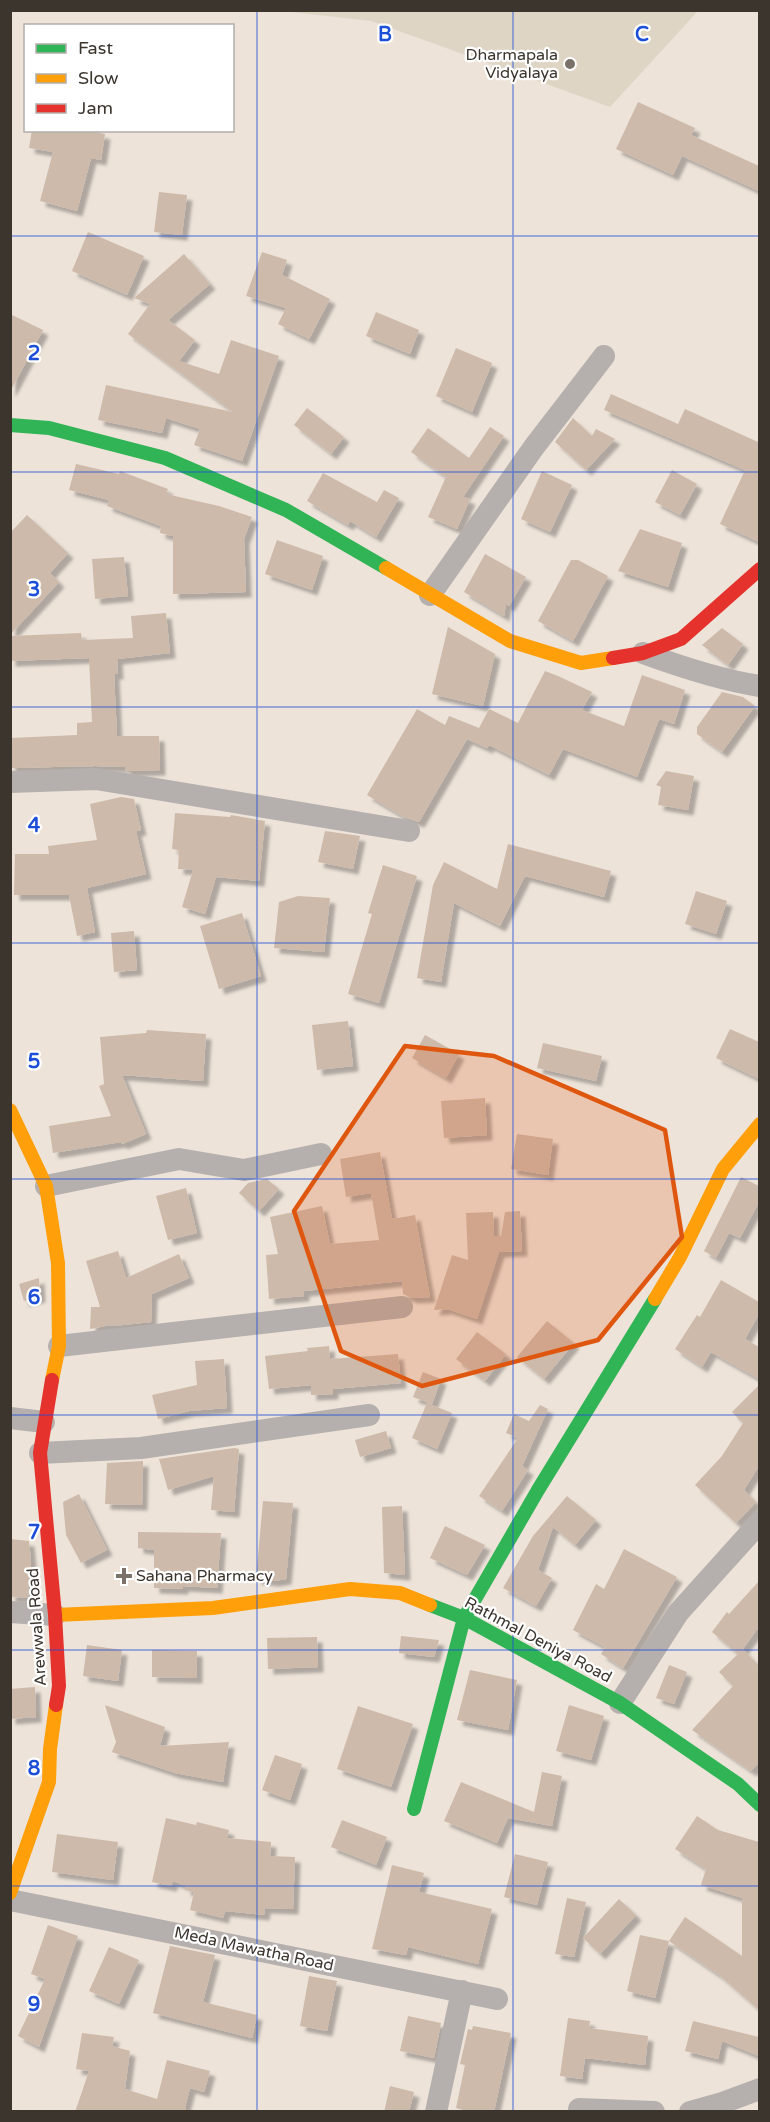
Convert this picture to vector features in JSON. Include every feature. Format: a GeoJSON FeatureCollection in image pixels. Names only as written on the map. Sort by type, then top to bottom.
{"type":"FeatureCollection","features":[{"type":"Feature","properties":{"kind":"street"},"geometry":{"type":"LineString","coordinates":[[430,595],[534,447],[604,356]]}},
{"type":"Feature","properties":{"kind":"street"},"geometry":{"type":"LineString","coordinates":[[10,425],[49,428],[165,458],[286,510],[510,641],[581,663],[643,653],[681,639],[759,569]]}},
{"type":"Feature","properties":{"kind":"street"},"geometry":{"type":"LineString","coordinates":[[643,653],[687,668],[759,686]]}},
{"type":"Feature","properties":{"kind":"street"},"geometry":{"type":"LineString","coordinates":[[10,782],[96,779],[409,831]]}},
{"type":"Feature","properties":{"kind":"street","name":"Arewwala Road"},"geometry":{"type":"LineString","coordinates":[[10,1110],[46,1186],[58,1263],[59,1346],[40,1453],[59,1686],[50,1749],[49,1782],[10,1893]]}},
{"type":"Feature","properties":{"kind":"street"},"geometry":{"type":"LineString","coordinates":[[414,1809],[464,1618],[538,1490],[680,1257],[723,1169],[759,1125]]}},
{"type":"Feature","properties":{"kind":"street"},"geometry":{"type":"LineString","coordinates":[[46,1186],[179,1159],[244,1170],[321,1155]]}},
{"type":"Feature","properties":{"kind":"street"},"geometry":{"type":"LineString","coordinates":[[59,1346],[402,1307]]}},
{"type":"Feature","properties":{"kind":"street"},"geometry":{"type":"LineString","coordinates":[[40,1453],[141,1448],[369,1415]]}},
{"type":"Feature","properties":{"kind":"street"},"geometry":{"type":"LineString","coordinates":[[10,1418],[44,1422]]}},
{"type":"Feature","properties":{"kind":"street"},"geometry":{"type":"LineString","coordinates":[[620,1703],[678,1613],[759,1522]]}},
{"type":"Feature","properties":{"kind":"street","name":"Rathmal Deniya Road"},"geometry":{"type":"LineString","coordinates":[[55,1615],[213,1608],[350,1589],[400,1593],[464,1618],[620,1703],[738,1784],[759,1805]]}},
{"type":"Feature","properties":{"kind":"street"},"geometry":{"type":"LineString","coordinates":[[10,1612],[55,1615]]}},
{"type":"Feature","properties":{"kind":"street","name":"Meda Mawatha Road"},"geometry":{"type":"LineString","coordinates":[[10,1899],[497,1999]]}},
{"type":"Feature","properties":{"kind":"street"},"geometry":{"type":"LineString","coordinates":[[436,2112],[462,1991]]}},
{"type":"Feature","properties":{"kind":"street"},"geometry":{"type":"LineString","coordinates":[[690,2112],[759,2089]]}},
{"type":"Feature","properties":{"kind":"street"},"geometry":{"type":"LineString","coordinates":[[579,2109],[654,2112]]}},
{"type":"Feature","properties":{"kind":"highlighted area"},"geometry":{"type":"Polygon","coordinates":[[[405,1046],[494,1056],[665,1130],[682,1237],[598,1340],[422,1386],[341,1351],[294,1211],[405,1046]]]}},
{"type":"Feature","properties":{"kind":"shaded area","name":"Dharmapala Vidyalaya"},"geometry":{"type":"Polygon","coordinates":[[[283,11],[698,11],[610,107],[371,21],[283,11]]]}},
{"type":"Feature","properties":{"kind":"building"},"geometry":{"type":"Polygon","coordinates":[[[638,102],[695,128],[691,135],[759,166],[759,191],[682,156],[673,175],[616,149],[638,102]]]}},
{"type":"Feature","properties":{"kind":"building"},"geometry":{"type":"Polygon","coordinates":[[[32,132],[105,134],[101,160],[91,158],[77,211],[40,201],[53,152],[29,148],[32,132]]]}},
{"type":"Feature","properties":{"kind":"building"},"geometry":{"type":"Polygon","coordinates":[[[159,192],[187,195],[182,235],[154,232],[159,192]]]}},
{"type":"Feature","properties":{"kind":"building"},"geometry":{"type":"Polygon","coordinates":[[[88,232],[144,256],[127,295],[72,271],[88,232]]]}},
{"type":"Feature","properties":{"kind":"building"},"geometry":{"type":"Polygon","coordinates":[[[262,252],[287,260],[282,275],[330,299],[309,339],[278,324],[286,308],[246,296],[262,252]]]}},
{"type":"Feature","properties":{"kind":"building"},"geometry":{"type":"Polygon","coordinates":[[[184,254],[210,284],[168,320],[195,340],[179,361],[219,374],[231,340],[279,356],[242,461],[194,445],[200,429],[166,418],[162,433],[98,420],[106,385],[233,412],[128,334],[150,304],[134,298],[184,254]]]}},
{"type":"Feature","properties":{"kind":"building"},"geometry":{"type":"Polygon","coordinates":[[[376,312],[419,330],[410,354],[366,336],[376,312]]]}},
{"type":"Feature","properties":{"kind":"building"},"geometry":{"type":"Polygon","coordinates":[[[10,314],[43,330],[10,392],[10,314]]]}},
{"type":"Feature","properties":{"kind":"building"},"geometry":{"type":"Polygon","coordinates":[[[456,348],[492,363],[472,412],[436,396],[456,348]]]}},
{"type":"Feature","properties":{"kind":"building"},"geometry":{"type":"Polygon","coordinates":[[[611,394],[678,424],[685,409],[758,442],[759,437],[759,542],[720,524],[745,470],[604,410],[611,394]]]}},
{"type":"Feature","properties":{"kind":"building"},"geometry":{"type":"Polygon","coordinates":[[[307,408],[344,437],[331,454],[294,425],[307,408]]]}},
{"type":"Feature","properties":{"kind":"building"},"geometry":{"type":"Polygon","coordinates":[[[573,418],[592,436],[596,429],[615,439],[586,470],[555,442],[573,418]]]}},
{"type":"Feature","properties":{"kind":"building"},"geometry":{"type":"Polygon","coordinates":[[[490,427],[504,436],[463,497],[470,499],[457,529],[428,517],[446,477],[411,452],[428,428],[469,458],[490,427]]]}},
{"type":"Feature","properties":{"kind":"building"},"geometry":{"type":"Polygon","coordinates":[[[76,464],[119,474],[120,471],[168,489],[166,494],[219,506],[252,517],[244,539],[246,592],[173,594],[173,536],[160,533],[161,526],[107,506],[109,500],[69,490],[76,464]]]}},
{"type":"Feature","properties":{"kind":"building"},"geometry":{"type":"Polygon","coordinates":[[[672,470],[697,484],[680,515],[655,502],[672,470]]]}},
{"type":"Feature","properties":{"kind":"building"},"geometry":{"type":"Polygon","coordinates":[[[542,471],[572,485],[550,532],[521,519],[542,471]]]}},
{"type":"Feature","properties":{"kind":"building"},"geometry":{"type":"Polygon","coordinates":[[[323,473],[377,502],[384,490],[399,498],[376,537],[350,521],[348,525],[307,501],[323,473]]]}},
{"type":"Feature","properties":{"kind":"building"},"geometry":{"type":"Polygon","coordinates":[[[27,515],[68,553],[50,573],[59,582],[10,635],[10,533],[27,515]]]}},
{"type":"Feature","properties":{"kind":"building"},"geometry":{"type":"Polygon","coordinates":[[[640,529],[682,543],[668,587],[618,571],[640,529]]]}},
{"type":"Feature","properties":{"kind":"building"},"geometry":{"type":"Polygon","coordinates":[[[277,540],[323,556],[312,590],[265,574],[277,540]]]}},
{"type":"Feature","properties":{"kind":"building"},"geometry":{"type":"Polygon","coordinates":[[[485,554],[526,577],[509,606],[506,604],[504,616],[464,592],[485,554]]]}},
{"type":"Feature","properties":{"kind":"building"},"geometry":{"type":"Polygon","coordinates":[[[124,557],[128,596],[95,599],[92,559],[124,557]]]}},
{"type":"Feature","properties":{"kind":"building"},"geometry":{"type":"Polygon","coordinates":[[[571,560],[578,560],[608,576],[573,641],[538,621],[571,560]]]}},
{"type":"Feature","properties":{"kind":"building"},"geometry":{"type":"Polygon","coordinates":[[[166,613],[170,653],[117,659],[118,674],[114,674],[117,736],[159,736],[160,770],[129,771],[125,770],[125,767],[96,766],[10,768],[10,738],[77,735],[77,723],[92,722],[89,658],[10,661],[10,636],[81,633],[82,640],[133,638],[131,616],[166,613]]]}},
{"type":"Feature","properties":{"kind":"building"},"geometry":{"type":"Polygon","coordinates":[[[448,627],[495,654],[483,706],[432,694],[448,627]]]}},
{"type":"Feature","properties":{"kind":"building"},"geometry":{"type":"Polygon","coordinates":[[[722,628],[743,644],[728,665],[702,645],[722,628]]]}},
{"type":"Feature","properties":{"kind":"building"},"geometry":{"type":"Polygon","coordinates":[[[545,671],[592,692],[582,710],[624,726],[642,675],[685,690],[674,724],[659,719],[637,777],[563,749],[549,775],[489,745],[487,748],[467,739],[419,822],[404,817],[367,795],[417,709],[445,725],[449,716],[479,728],[489,709],[518,723],[545,671]]]}},
{"type":"Feature","properties":{"kind":"building"},"geometry":{"type":"Polygon","coordinates":[[[722,692],[743,697],[755,706],[722,752],[697,734],[697,727],[722,692]]]}},
{"type":"Feature","properties":{"kind":"building"},"geometry":{"type":"Polygon","coordinates":[[[666,771],[694,776],[688,810],[658,805],[661,787],[656,785],[666,771]]]}},
{"type":"Feature","properties":{"kind":"building"},"geometry":{"type":"Polygon","coordinates":[[[121,797],[134,799],[141,830],[136,831],[146,874],[87,888],[95,932],[77,936],[69,895],[14,895],[15,854],[49,854],[48,846],[97,840],[90,804],[121,797]]]}},
{"type":"Feature","properties":{"kind":"building"},"geometry":{"type":"Polygon","coordinates":[[[175,813],[230,817],[231,815],[265,821],[259,881],[216,877],[205,914],[182,907],[193,870],[178,869],[179,850],[172,849],[175,813]]]}},
{"type":"Feature","properties":{"kind":"building"},"geometry":{"type":"Polygon","coordinates":[[[325,831],[360,836],[353,869],[318,862],[325,831]]]}},
{"type":"Feature","properties":{"kind":"building"},"geometry":{"type":"Polygon","coordinates":[[[508,844],[611,871],[604,897],[525,876],[500,926],[454,903],[441,982],[417,978],[433,885],[444,862],[497,889],[508,844]]]}},
{"type":"Feature","properties":{"kind":"building"},"geometry":{"type":"Polygon","coordinates":[[[383,865],[417,876],[379,1003],[348,994],[372,914],[368,913],[383,865]]]}},
{"type":"Feature","properties":{"kind":"building"},"geometry":{"type":"Polygon","coordinates":[[[696,891],[727,901],[716,934],[685,924],[696,891]]]}},
{"type":"Feature","properties":{"kind":"building"},"geometry":{"type":"Polygon","coordinates":[[[298,896],[330,898],[324,952],[274,948],[279,902],[298,896]]]}},
{"type":"Feature","properties":{"kind":"building"},"geometry":{"type":"Polygon","coordinates":[[[242,913],[261,976],[219,989],[200,926],[242,913]]]}},
{"type":"Feature","properties":{"kind":"building"},"geometry":{"type":"Polygon","coordinates":[[[134,931],[137,970],[114,972],[111,933],[134,931]]]}},
{"type":"Feature","properties":{"kind":"building"},"geometry":{"type":"Polygon","coordinates":[[[348,1021],[353,1066],[317,1070],[312,1025],[348,1021]]]}},
{"type":"Feature","properties":{"kind":"building"},"geometry":{"type":"Polygon","coordinates":[[[730,1029],[759,1042],[759,1079],[716,1058],[730,1029]]]}},
{"type":"Feature","properties":{"kind":"building"},"geometry":{"type":"Polygon","coordinates":[[[147,1030],[206,1034],[203,1081],[122,1075],[146,1134],[122,1144],[121,1142],[53,1153],[49,1126],[111,1116],[99,1086],[104,1084],[100,1037],[146,1033],[147,1030]]]}},
{"type":"Feature","properties":{"kind":"building"},"geometry":{"type":"Polygon","coordinates":[[[425,1035],[459,1054],[446,1078],[412,1058],[425,1035]]]}},
{"type":"Feature","properties":{"kind":"building"},"geometry":{"type":"Polygon","coordinates":[[[543,1043],[602,1056],[596,1081],[537,1068],[543,1043]]]}},
{"type":"Feature","properties":{"kind":"building"},"geometry":{"type":"Polygon","coordinates":[[[485,1098],[487,1135],[444,1138],[441,1101],[485,1098]]]}},
{"type":"Feature","properties":{"kind":"building"},"geometry":{"type":"Polygon","coordinates":[[[517,1134],[553,1139],[548,1175],[511,1169],[517,1134]]]}},
{"type":"Feature","properties":{"kind":"building"},"geometry":{"type":"Polygon","coordinates":[[[380,1152],[392,1219],[415,1215],[430,1297],[412,1298],[403,1294],[402,1281],[304,1291],[304,1296],[269,1299],[266,1255],[278,1254],[270,1217],[322,1206],[330,1244],[379,1240],[371,1193],[346,1197],[340,1159],[380,1152]]]}},
{"type":"Feature","properties":{"kind":"building"},"geometry":{"type":"Polygon","coordinates":[[[741,1177],[759,1186],[759,1202],[740,1238],[729,1233],[716,1258],[704,1251],[741,1177]]]}},
{"type":"Feature","properties":{"kind":"building"},"geometry":{"type":"Polygon","coordinates":[[[267,1179],[279,1189],[259,1211],[239,1193],[248,1183],[267,1179]]]}},
{"type":"Feature","properties":{"kind":"building"},"geometry":{"type":"Polygon","coordinates":[[[186,1188],[197,1233],[168,1240],[156,1196],[186,1188]]]}},
{"type":"Feature","properties":{"kind":"building"},"geometry":{"type":"Polygon","coordinates":[[[520,1211],[522,1251],[499,1252],[477,1319],[447,1309],[434,1310],[452,1255],[468,1260],[466,1213],[493,1212],[494,1236],[501,1236],[505,1212],[520,1211]]]}},
{"type":"Feature","properties":{"kind":"building"},"geometry":{"type":"Polygon","coordinates":[[[118,1251],[126,1278],[179,1254],[189,1278],[152,1294],[151,1322],[90,1329],[91,1307],[100,1307],[86,1261],[118,1251]]]}},
{"type":"Feature","properties":{"kind":"building"},"geometry":{"type":"Polygon","coordinates":[[[39,1278],[40,1297],[24,1301],[19,1284],[39,1278]]]}},
{"type":"Feature","properties":{"kind":"building"},"geometry":{"type":"Polygon","coordinates":[[[721,1280],[759,1302],[759,1314],[745,1339],[759,1347],[759,1379],[711,1352],[702,1367],[675,1349],[697,1315],[700,1317],[721,1280]]]}},
{"type":"Feature","properties":{"kind":"building"},"geometry":{"type":"Polygon","coordinates":[[[547,1321],[574,1343],[544,1379],[517,1357],[547,1321]]]}},
{"type":"Feature","properties":{"kind":"building"},"geometry":{"type":"Polygon","coordinates":[[[477,1332],[506,1354],[485,1381],[456,1359],[477,1332]]]}},
{"type":"Feature","properties":{"kind":"building"},"geometry":{"type":"Polygon","coordinates":[[[329,1346],[330,1359],[398,1354],[401,1383],[333,1389],[333,1394],[311,1395],[311,1385],[269,1389],[265,1356],[329,1346]]]}},
{"type":"Feature","properties":{"kind":"building"},"geometry":{"type":"Polygon","coordinates":[[[224,1359],[227,1408],[189,1411],[158,1419],[152,1395],[197,1385],[195,1361],[224,1359]]]}},
{"type":"Feature","properties":{"kind":"building"},"geometry":{"type":"Polygon","coordinates":[[[423,1372],[441,1379],[432,1404],[413,1397],[423,1372]]]}},
{"type":"Feature","properties":{"kind":"building"},"geometry":{"type":"Polygon","coordinates":[[[759,1385],[759,1466],[744,1490],[756,1502],[736,1523],[695,1485],[722,1456],[743,1423],[732,1412],[759,1385]]]}},
{"type":"Feature","properties":{"kind":"building"},"geometry":{"type":"Polygon","coordinates":[[[427,1403],[452,1413],[437,1449],[412,1438],[427,1403]]]}},
{"type":"Feature","properties":{"kind":"building"},"geometry":{"type":"Polygon","coordinates":[[[540,1405],[548,1409],[522,1466],[528,1470],[502,1511],[479,1496],[518,1438],[506,1433],[514,1414],[529,1421],[540,1405]]]}},
{"type":"Feature","properties":{"kind":"building"},"geometry":{"type":"Polygon","coordinates":[[[386,1431],[391,1448],[360,1457],[355,1440],[386,1431]]]}},
{"type":"Feature","properties":{"kind":"building"},"geometry":{"type":"Polygon","coordinates":[[[239,1449],[234,1512],[211,1510],[214,1476],[168,1490],[159,1459],[239,1449]]]}},
{"type":"Feature","properties":{"kind":"building"},"geometry":{"type":"Polygon","coordinates":[[[143,1461],[142,1505],[105,1504],[107,1463],[143,1461]]]}},
{"type":"Feature","properties":{"kind":"building"},"geometry":{"type":"Polygon","coordinates":[[[79,1494],[107,1550],[81,1563],[66,1535],[63,1502],[79,1494]]]}},
{"type":"Feature","properties":{"kind":"building"},"geometry":{"type":"Polygon","coordinates":[[[567,1496],[596,1520],[575,1545],[553,1527],[538,1570],[552,1578],[536,1606],[503,1588],[533,1536],[567,1496]]]}},
{"type":"Feature","properties":{"kind":"building"},"geometry":{"type":"Polygon","coordinates":[[[263,1501],[293,1503],[286,1579],[274,1581],[256,1579],[263,1501]]]}},
{"type":"Feature","properties":{"kind":"building"},"geometry":{"type":"Polygon","coordinates":[[[402,1506],[405,1575],[384,1573],[382,1507],[402,1506]]]}},
{"type":"Feature","properties":{"kind":"building"},"geometry":{"type":"Polygon","coordinates":[[[445,1526],[485,1545],[467,1575],[430,1558],[445,1526]]]}},
{"type":"Feature","properties":{"kind":"building"},"geometry":{"type":"Polygon","coordinates":[[[138,1532],[221,1533],[217,1588],[183,1586],[183,1589],[154,1588],[154,1550],[138,1548],[138,1532]]]}},
{"type":"Feature","properties":{"kind":"building"},"geometry":{"type":"Polygon","coordinates":[[[10,1539],[29,1541],[31,1561],[28,1598],[10,1597],[10,1539]]]}},
{"type":"Feature","properties":{"kind":"building"},"geometry":{"type":"Polygon","coordinates":[[[624,1549],[677,1577],[623,1668],[601,1654],[605,1647],[573,1630],[596,1584],[604,1589],[624,1549]]]}},
{"type":"Feature","properties":{"kind":"building"},"geometry":{"type":"Polygon","coordinates":[[[759,1581],[759,1627],[739,1654],[743,1649],[759,1666],[759,1762],[751,1771],[692,1730],[733,1686],[719,1672],[738,1654],[712,1632],[727,1612],[729,1614],[759,1581]]]}},
{"type":"Feature","properties":{"kind":"building"},"geometry":{"type":"Polygon","coordinates":[[[401,1636],[439,1640],[434,1657],[399,1653],[401,1636]]]}},
{"type":"Feature","properties":{"kind":"building"},"geometry":{"type":"Polygon","coordinates":[[[317,1637],[318,1667],[268,1669],[267,1638],[317,1637]]]}},
{"type":"Feature","properties":{"kind":"building"},"geometry":{"type":"Polygon","coordinates":[[[87,1645],[122,1650],[118,1681],[83,1676],[87,1645]]]}},
{"type":"Feature","properties":{"kind":"building"},"geometry":{"type":"Polygon","coordinates":[[[152,1650],[197,1651],[197,1678],[152,1677],[152,1650]]]}},
{"type":"Feature","properties":{"kind":"building"},"geometry":{"type":"Polygon","coordinates":[[[669,1665],[687,1672],[674,1704],[656,1698],[669,1665]]]}},
{"type":"Feature","properties":{"kind":"building"},"geometry":{"type":"Polygon","coordinates":[[[470,1670],[517,1680],[508,1730],[457,1720],[470,1670]]]}},
{"type":"Feature","properties":{"kind":"building"},"geometry":{"type":"Polygon","coordinates":[[[35,1687],[36,1717],[10,1719],[10,1689],[35,1687]]]}},
{"type":"Feature","properties":{"kind":"building"},"geometry":{"type":"Polygon","coordinates":[[[105,1705],[165,1727],[160,1746],[229,1742],[223,1782],[175,1773],[112,1752],[116,1742],[105,1705]]]}},
{"type":"Feature","properties":{"kind":"building"},"geometry":{"type":"Polygon","coordinates":[[[569,1705],[604,1716],[591,1760],[556,1751],[569,1705]]]}},
{"type":"Feature","properties":{"kind":"building"},"geometry":{"type":"Polygon","coordinates":[[[358,1706],[413,1724],[391,1787],[337,1769],[358,1706]]]}},
{"type":"Feature","properties":{"kind":"building"},"geometry":{"type":"Polygon","coordinates":[[[275,1755],[302,1764],[290,1800],[262,1790],[275,1755]]]}},
{"type":"Feature","properties":{"kind":"building"},"geometry":{"type":"Polygon","coordinates":[[[542,1772],[562,1776],[552,1826],[508,1818],[497,1843],[444,1821],[461,1782],[534,1812],[542,1772]]]}},
{"type":"Feature","properties":{"kind":"building"},"geometry":{"type":"Polygon","coordinates":[[[697,1816],[718,1830],[759,1842],[759,2010],[719,1975],[669,1941],[685,1917],[742,1956],[742,1898],[701,1885],[706,1869],[675,1849],[697,1816]]]}},
{"type":"Feature","properties":{"kind":"building"},"geometry":{"type":"Polygon","coordinates":[[[166,1818],[196,1825],[197,1822],[229,1830],[227,1838],[271,1842],[270,1856],[295,1857],[293,1909],[265,1908],[264,1915],[225,1911],[223,1918],[190,1910],[194,1892],[185,1890],[186,1886],[173,1881],[171,1886],[152,1882],[166,1818]]]}},
{"type":"Feature","properties":{"kind":"building"},"geometry":{"type":"Polygon","coordinates":[[[342,1820],[387,1837],[376,1865],[331,1847],[342,1820]]]}},
{"type":"Feature","properties":{"kind":"building"},"geometry":{"type":"Polygon","coordinates":[[[57,1834],[118,1842],[113,1880],[52,1872],[57,1834]]]}},
{"type":"Feature","properties":{"kind":"building"},"geometry":{"type":"Polygon","coordinates":[[[515,1854],[548,1862],[537,1905],[504,1897],[515,1854]]]}},
{"type":"Feature","properties":{"kind":"building"},"geometry":{"type":"Polygon","coordinates":[[[392,1865],[424,1873],[419,1892],[492,1909],[478,1964],[408,1947],[406,1955],[372,1949],[392,1865]]]}},
{"type":"Feature","properties":{"kind":"building"},"geometry":{"type":"Polygon","coordinates":[[[567,1898],[586,1902],[574,1957],[555,1954],[567,1898]]]}},
{"type":"Feature","properties":{"kind":"building"},"geometry":{"type":"Polygon","coordinates":[[[619,1899],[636,1915],[600,1954],[583,1938],[619,1899]]]}},
{"type":"Feature","properties":{"kind":"building"},"geometry":{"type":"Polygon","coordinates":[[[48,1925],[78,1936],[39,2047],[18,2036],[45,1979],[31,1974],[48,1925]]]}},
{"type":"Feature","properties":{"kind":"building"},"geometry":{"type":"Polygon","coordinates":[[[640,1935],[669,1941],[655,1998],[627,1991],[640,1935]]]}},
{"type":"Feature","properties":{"kind":"building"},"geometry":{"type":"Polygon","coordinates":[[[170,1946],[215,1955],[203,2002],[257,2015],[252,2038],[153,2013],[170,1946]]]}},
{"type":"Feature","properties":{"kind":"building"},"geometry":{"type":"Polygon","coordinates":[[[109,1947],[139,1960],[119,2004],[89,1991],[109,1947]]]}},
{"type":"Feature","properties":{"kind":"building"},"geometry":{"type":"Polygon","coordinates":[[[309,1976],[337,1981],[327,2031],[300,2026],[309,1976]]]}},
{"type":"Feature","properties":{"kind":"building"},"geometry":{"type":"Polygon","coordinates":[[[408,2016],[441,2023],[434,2058],[400,2051],[408,2016]]]}},
{"type":"Feature","properties":{"kind":"building"},"geometry":{"type":"Polygon","coordinates":[[[568,2018],[590,2021],[589,2028],[648,2036],[645,2065],[585,2058],[582,2079],[560,2076],[568,2018]]]}},
{"type":"Feature","properties":{"kind":"building"},"geometry":{"type":"Polygon","coordinates":[[[693,2021],[759,2037],[759,2056],[722,2041],[718,2059],[685,2051],[693,2021]]]}},
{"type":"Feature","properties":{"kind":"building"},"geometry":{"type":"Polygon","coordinates":[[[473,2026],[511,2033],[494,2112],[471,2112],[456,2108],[465,2065],[460,2064],[468,2029],[472,2030],[473,2026]]]}},
{"type":"Feature","properties":{"kind":"building"},"geometry":{"type":"Polygon","coordinates":[[[82,2033],[114,2037],[112,2046],[130,2051],[125,2089],[157,2099],[167,2060],[210,2071],[204,2092],[190,2088],[185,2107],[186,2112],[75,2112],[89,2071],[76,2069],[82,2033]]]}},
{"type":"Feature","properties":{"kind":"building"},"geometry":{"type":"Polygon","coordinates":[[[390,2086],[414,2092],[409,2112],[384,2112],[390,2086]]]}},
{"type":"Feature","properties":{"kind":"traffic: fast"},"geometry":{"type":"LineString","coordinates":[[10,425],[49,428],[165,458],[286,510],[386,568]]}},
{"type":"Feature","properties":{"kind":"traffic: fast"},"geometry":{"type":"LineString","coordinates":[[414,1809],[464,1618],[538,1490],[655,1299]]}},
{"type":"Feature","properties":{"kind":"traffic: fast"},"geometry":{"type":"LineString","coordinates":[[430,1605],[464,1618],[620,1703],[738,1784],[760,1805]]}},
{"type":"Feature","properties":{"kind":"traffic: slow"},"geometry":{"type":"LineString","coordinates":[[386,568],[510,641],[581,663],[613,658]]}},
{"type":"Feature","properties":{"kind":"traffic: slow"},"geometry":{"type":"LineString","coordinates":[[10,1110],[46,1186],[58,1263],[59,1346],[52,1380]]}},
{"type":"Feature","properties":{"kind":"traffic: slow"},"geometry":{"type":"LineString","coordinates":[[655,1299],[680,1257],[723,1169],[760,1124]]}},
{"type":"Feature","properties":{"kind":"traffic: slow"},"geometry":{"type":"LineString","coordinates":[[55,1615],[213,1608],[350,1589],[400,1593],[430,1605]]}},
{"type":"Feature","properties":{"kind":"traffic: slow"},"geometry":{"type":"LineString","coordinates":[[10,1893],[49,1782],[50,1749],[56,1705]]}},
{"type":"Feature","properties":{"kind":"traffic: jam"},"geometry":{"type":"LineString","coordinates":[[613,658],[643,653],[681,639],[760,569]]}},
{"type":"Feature","properties":{"kind":"traffic: jam"},"geometry":{"type":"LineString","coordinates":[[52,1380],[40,1453],[55,1615],[59,1686],[56,1705]]}},
{"type":"Feature","properties":{"kind":"place","name":"Dharmapala Vidyalaya"},"geometry":{"type":"Point","coordinates":[570,64]}},
{"type":"Feature","properties":{"kind":"place","name":"Sahana Pharmacy"},"geometry":{"type":"Point","coordinates":[124,1576]}}]}
